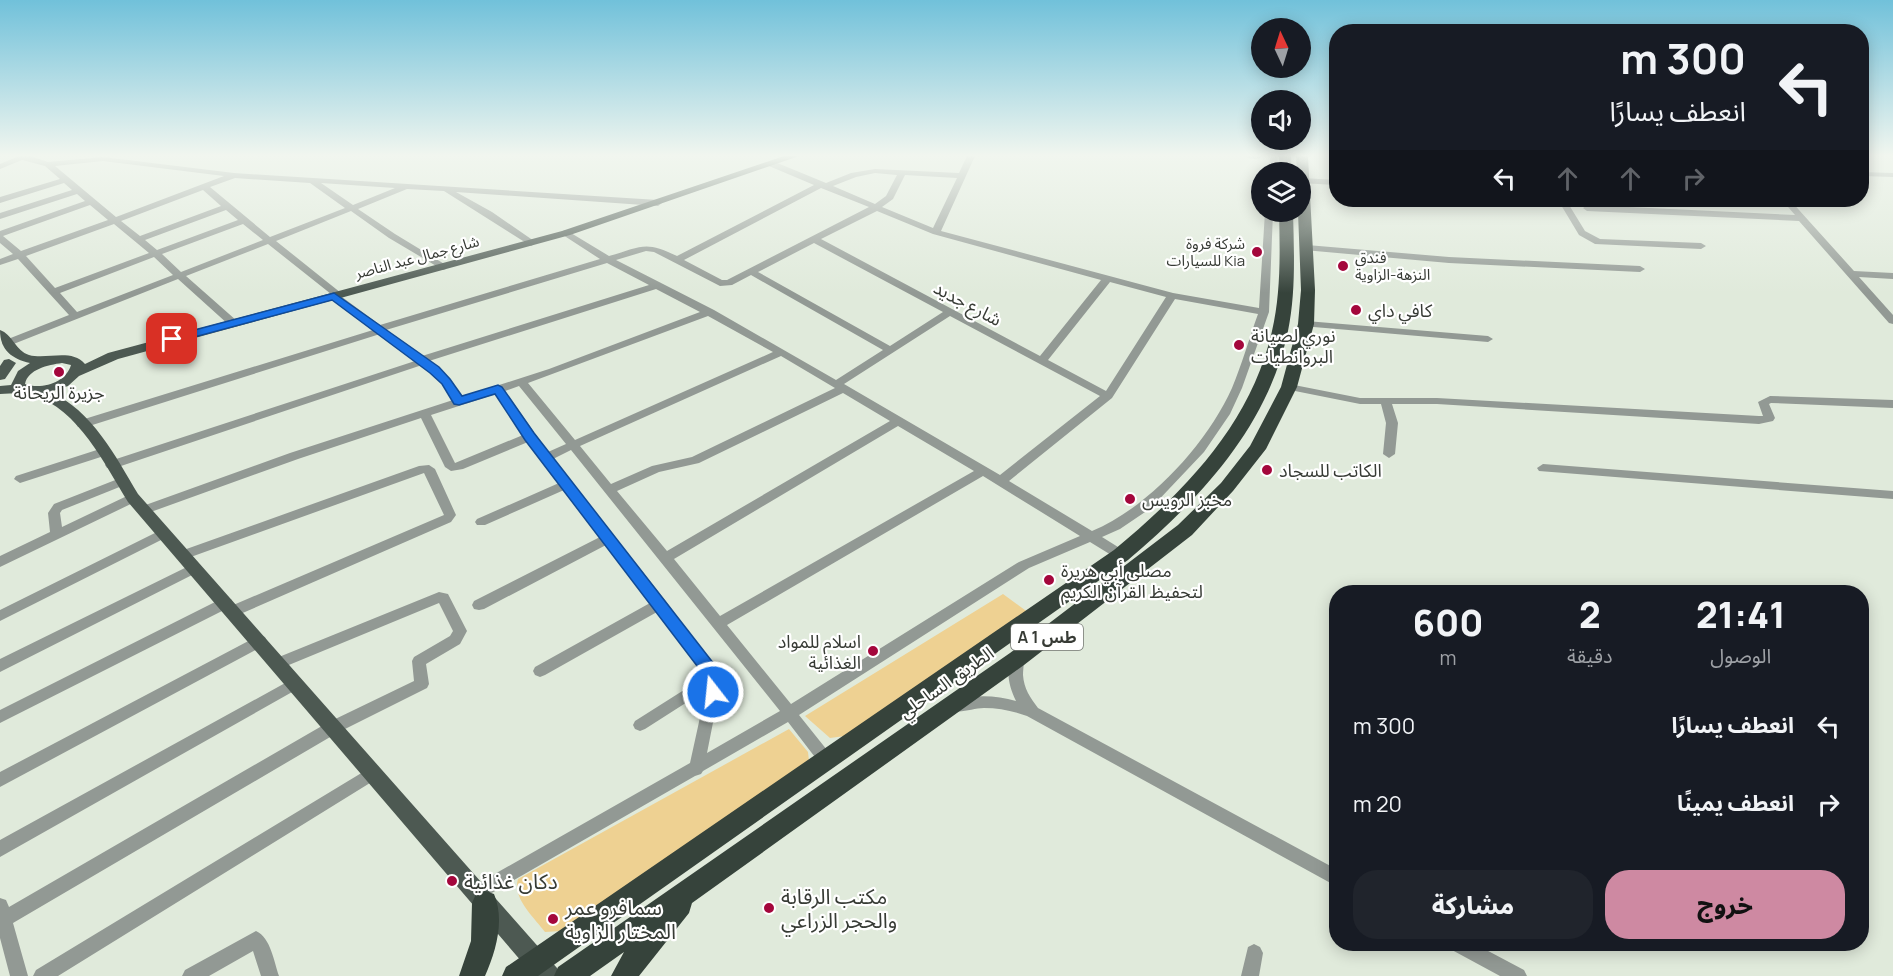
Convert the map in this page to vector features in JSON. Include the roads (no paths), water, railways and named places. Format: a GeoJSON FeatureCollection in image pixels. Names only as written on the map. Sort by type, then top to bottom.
{"type":"FeatureCollection","features":[{"type":"Feature","properties":{"kind":"highway","name":"الطريق الساحلي"},"geometry":{"type":"LineString","coordinates":[[515,976],[543,969],[826,760],[1121,555],[1173,511],[1198,485],[1240,430],[1254,404],[1273,357],[1281,323],[1286,222]]}},
{"type":"Feature","properties":{"kind":"highway","name":"الطريق الساحلي"},"geometry":{"type":"LineString","coordinates":[[567,976],[1017,659],[1185,530],[1227,487],[1257,449],[1290,387],[1306,324],[1307,248],[1303,222]]}},
{"type":"Feature","properties":{"kind":"highway"},"geometry":{"type":"LineString","coordinates":[[624,976],[633,961],[695,886]]}},
{"type":"Feature","properties":{"kind":"highway"},"geometry":{"type":"LineString","coordinates":[[469,972],[486,931],[480,899]]}},
{"type":"Feature","properties":{"kind":"main road","name":"شارع جمال عبد الناصر"},"geometry":{"type":"LineString","coordinates":[[24,384],[55,386],[112,356],[531,243],[662,202]]}},
{"type":"Feature","properties":{"kind":"main road"},"geometry":{"type":"LineString","coordinates":[[2,342],[19,356],[34,360],[54,360]]}},
{"type":"Feature","properties":{"kind":"main road"},"geometry":{"type":"LineString","coordinates":[[2,342],[9,363],[24,384]]}},
{"type":"Feature","properties":{"kind":"main road","name":"شارع جمال عبد الناصر"},"geometry":{"type":"LineString","coordinates":[[54,360],[112,356]]}},
{"type":"Feature","properties":{"kind":"main road"},"geometry":{"type":"LineString","coordinates":[[67,406],[66,392],[78,364],[69,359]]}},
{"type":"Feature","properties":{"kind":"main road"},"geometry":{"type":"LineString","coordinates":[[0,390],[24,384],[32,368],[54,360]]}},
{"type":"Feature","properties":{"kind":"main road"},"geometry":{"type":"LineString","coordinates":[[0,376],[9,363]]}},
{"type":"Feature","properties":{"kind":"main road"},"geometry":{"type":"LineString","coordinates":[[0,384],[24,384],[67,406],[139,504],[543,969]]}},
{"type":"Feature","properties":{"kind":"street"},"geometry":{"type":"LineString","coordinates":[[0,216],[45,202]]}},
{"type":"Feature","properties":{"kind":"street"},"geometry":{"type":"LineString","coordinates":[[76,317],[0,236],[91,202],[140,239],[232,323]]}},
{"type":"Feature","properties":{"kind":"street"},"geometry":{"type":"LineString","coordinates":[[0,262],[165,202]]}},
{"type":"Feature","properties":{"kind":"street"},"geometry":{"type":"LineString","coordinates":[[221,202],[271,240],[336,296],[443,378],[459,401]]}},
{"type":"Feature","properties":{"kind":"street"},"geometry":{"type":"LineString","coordinates":[[344,202],[443,267]]}},
{"type":"Feature","properties":{"kind":"street"},"geometry":{"type":"LineString","coordinates":[[2,342],[76,317],[367,202]]}},
{"type":"Feature","properties":{"kind":"street"},"geometry":{"type":"LineString","coordinates":[[467,202],[531,243]]}},
{"type":"Feature","properties":{"kind":"street"},"geometry":{"type":"LineString","coordinates":[[589,202],[632,212]]}},
{"type":"Feature","properties":{"kind":"street"},"geometry":{"type":"LineString","coordinates":[[622,202],[658,203]]}},
{"type":"Feature","properties":{"kind":"street"},"geometry":{"type":"LineString","coordinates":[[677,260],[792,202]]}},
{"type":"Feature","properties":{"kind":"street"},"geometry":{"type":"LineString","coordinates":[[859,202],[936,232],[1107,279],[1172,296],[1264,312]]}},
{"type":"Feature","properties":{"kind":"street"},"geometry":{"type":"LineString","coordinates":[[82,424],[607,259],[650,248],[723,284],[729,283],[875,208],[883,202]]}},
{"type":"Feature","properties":{"kind":"street"},"geometry":{"type":"LineString","coordinates":[[936,232],[951,202]]}},
{"type":"Feature","properties":{"kind":"street"},"geometry":{"type":"LineString","coordinates":[[140,239],[227,207]]}},
{"type":"Feature","properties":{"kind":"street"},"geometry":{"type":"LineString","coordinates":[[1566,207],[1582,233],[1593,241],[1701,246]]}},
{"type":"Feature","properties":{"kind":"street"},"geometry":{"type":"LineString","coordinates":[[1793,207],[1893,321]]}},
{"type":"Feature","properties":{"kind":"street"},"geometry":{"type":"LineString","coordinates":[[1587,208],[1803,218]]}},
{"type":"Feature","properties":{"kind":"street"},"geometry":{"type":"LineString","coordinates":[[53,292],[245,220]]}},
{"type":"Feature","properties":{"kind":"street"},"geometry":{"type":"LineString","coordinates":[[480,899],[790,713],[1024,565],[1093,537],[1134,515],[1182,471],[1200,449],[1224,414],[1237,388],[1264,312],[1268,222]]}},
{"type":"Feature","properties":{"kind":"street"},"geometry":{"type":"LineString","coordinates":[[566,233],[607,259],[710,312],[781,352],[1002,481],[1121,555]]}},
{"type":"Feature","properties":{"kind":"street","name":"شارع جديد"},"geometry":{"type":"LineString","coordinates":[[813,239],[1108,396]]}},
{"type":"Feature","properties":{"kind":"street"},"geometry":{"type":"LineString","coordinates":[[1307,248],[1449,260],[1640,269]]}},
{"type":"Feature","properties":{"kind":"street"},"geometry":{"type":"LineString","coordinates":[[752,272],[890,350]]}},
{"type":"Feature","properties":{"kind":"street"},"geometry":{"type":"LineString","coordinates":[[1852,274],[1893,276]]}},
{"type":"Feature","properties":{"kind":"street"},"geometry":{"type":"LineString","coordinates":[[1042,360],[1107,279]]}},
{"type":"Feature","properties":{"kind":"street"},"geometry":{"type":"LineString","coordinates":[[20,479],[107,458],[658,285]]}},
{"type":"Feature","properties":{"kind":"street"},"geometry":{"type":"LineString","coordinates":[[1002,481],[1108,396],[1172,296]]}},
{"type":"Feature","properties":{"kind":"street"},"geometry":{"type":"LineString","coordinates":[[0,562],[57,534],[139,504],[522,382],[710,312]]}},
{"type":"Feature","properties":{"kind":"street"},"geometry":{"type":"LineString","coordinates":[[608,490],[656,469],[695,460],[839,387],[890,350],[950,312]]}},
{"type":"Feature","properties":{"kind":"street"},"geometry":{"type":"LineString","coordinates":[[1306,324],[1488,339]]}},
{"type":"Feature","properties":{"kind":"street"},"geometry":{"type":"LineString","coordinates":[[546,457],[781,352]]}},
{"type":"Feature","properties":{"kind":"street"},"geometry":{"type":"LineString","coordinates":[[522,382],[608,490],[719,622],[826,760]]}},
{"type":"Feature","properties":{"kind":"street"},"geometry":{"type":"LineString","coordinates":[[1290,387],[1346,399],[1386,402],[1437,401],[1759,420],[1769,418],[1763,402],[1770,399],[1893,404]]}},
{"type":"Feature","properties":{"kind":"street"},"geometry":{"type":"LineString","coordinates":[[498,389],[530,436],[715,677],[696,769]]}},
{"type":"Feature","properties":{"kind":"street"},"geometry":{"type":"LineString","coordinates":[[1386,402],[1392,423],[1389,454]]}},
{"type":"Feature","properties":{"kind":"street"},"geometry":{"type":"LineString","coordinates":[[424,412],[451,467],[459,466],[530,436]]}},
{"type":"Feature","properties":{"kind":"street"},"geometry":{"type":"LineString","coordinates":[[664,558],[898,421]]}},
{"type":"Feature","properties":{"kind":"street"},"geometry":{"type":"LineString","coordinates":[[1543,468],[1893,495]]}},
{"type":"Feature","properties":{"kind":"street"},"geometry":{"type":"LineString","coordinates":[[0,666],[189,562],[420,470],[429,469],[450,515],[447,519],[229,607],[0,717]]}},
{"type":"Feature","properties":{"kind":"street"},"geometry":{"type":"LineString","coordinates":[[719,622],[983,471]]}},
{"type":"Feature","properties":{"kind":"street"},"geometry":{"type":"LineString","coordinates":[[57,534],[54,513],[58,507],[123,481]]}},
{"type":"Feature","properties":{"kind":"street"},"geometry":{"type":"LineString","coordinates":[[481,522],[567,484]]}},
{"type":"Feature","properties":{"kind":"street"},"geometry":{"type":"LineString","coordinates":[[0,616],[165,533]]}},
{"type":"Feature","properties":{"kind":"street"},"geometry":{"type":"LineString","coordinates":[[479,605],[608,539]]}},
{"type":"Feature","properties":{"kind":"street"},"geometry":{"type":"LineString","coordinates":[[19,976],[1,915],[332,728],[423,683],[419,661],[455,640],[460,634],[443,598],[440,597],[279,663]]}},
{"type":"Feature","properties":{"kind":"street"},"geometry":{"type":"LineString","coordinates":[[540,671],[660,604]]}},
{"type":"Feature","properties":{"kind":"street"},"geometry":{"type":"LineString","coordinates":[[0,780],[260,641]]}},
{"type":"Feature","properties":{"kind":"street"},"geometry":{"type":"LineString","coordinates":[[1017,659],[1018,693],[1032,712]]}},
{"type":"Feature","properties":{"kind":"street"},"geometry":{"type":"LineString","coordinates":[[640,725],[715,677]]}},
{"type":"Feature","properties":{"kind":"street"},"geometry":{"type":"LineString","coordinates":[[0,849],[296,683]]}},
{"type":"Feature","properties":{"kind":"street"},"geometry":{"type":"LineString","coordinates":[[952,706],[983,701],[999,702],[1032,712],[1329,874]]}},
{"type":"Feature","properties":{"kind":"street"},"geometry":{"type":"LineString","coordinates":[[42,976],[373,772]]}},
{"type":"Feature","properties":{"kind":"street"},"geometry":{"type":"LineString","coordinates":[[192,976],[256,940],[270,976]]}},
{"type":"Feature","properties":{"kind":"street"},"geometry":{"type":"LineString","coordinates":[[1471,951],[1518,976]]}},
{"type":"Feature","properties":{"kind":"street"},"geometry":{"type":"LineString","coordinates":[[1250,976],[1254,953]]}},
{"type":"Feature","properties":{"kind":"place","name":"شركة فروة للسيارات Kia"},"geometry":{"type":"Point","coordinates":[1257,252]}},
{"type":"Feature","properties":{"kind":"place","name":"فندق النزهة-الزاوية"},"geometry":{"type":"Point","coordinates":[1343,266]}},
{"type":"Feature","properties":{"kind":"place","name":"كافي داي"},"geometry":{"type":"Point","coordinates":[1356,310]}},
{"type":"Feature","properties":{"kind":"place","name":"نوري لصيانة البروانطيات"},"geometry":{"type":"Point","coordinates":[1239,345]}},
{"type":"Feature","properties":{"kind":"place","name":"جزيرة الريحانة"},"geometry":{"type":"Point","coordinates":[59,372]}},
{"type":"Feature","properties":{"kind":"place","name":"الكاتب للسجاد"},"geometry":{"type":"Point","coordinates":[1267,470]}},
{"type":"Feature","properties":{"kind":"place","name":"مخبز الرويس"},"geometry":{"type":"Point","coordinates":[1130,499]}},
{"type":"Feature","properties":{"kind":"place","name":"مصلى أبي هريرة لتحفيظ القرآن الكريم"},"geometry":{"type":"Point","coordinates":[1049,580]}},
{"type":"Feature","properties":{"kind":"place","name":"اسلام للمواد الغذائية"},"geometry":{"type":"Point","coordinates":[873,651]}},
{"type":"Feature","properties":{"kind":"place","name":"دكان غذائية"},"geometry":{"type":"Point","coordinates":[452,881]}},
{"type":"Feature","properties":{"kind":"place","name":"مكتب الرقابة والحجر الزراعي"},"geometry":{"type":"Point","coordinates":[769,908]}},
{"type":"Feature","properties":{"kind":"place","name":"سمافرو عمر المختار الزاوية"},"geometry":{"type":"Point","coordinates":[553,919]}}]}
